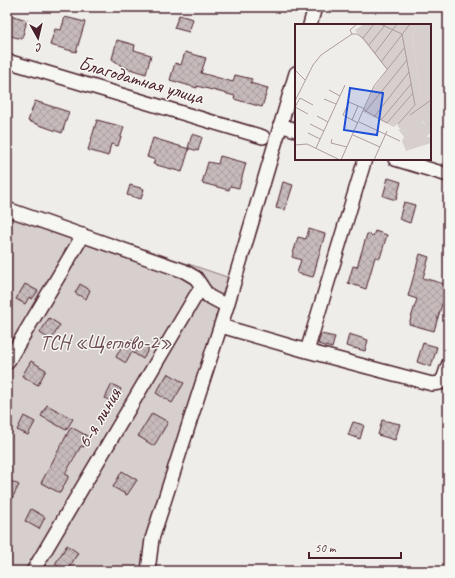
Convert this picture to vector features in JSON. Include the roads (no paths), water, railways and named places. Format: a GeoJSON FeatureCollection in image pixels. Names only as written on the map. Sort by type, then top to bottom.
{"type":"FeatureCollection","features":[{"type":"Feature","properties":{"kind":"street"},"geometry":{"type":"LineString","coordinates":[[310,24],[315,7]]}},
{"type":"Feature","properties":{"kind":"street","name":"Благодатная улица"},"geometry":{"type":"LineString","coordinates":[[7,61],[263,136]]}},
{"type":"Feature","properties":{"kind":"street"},"geometry":{"type":"LineString","coordinates":[[148,571],[152,539],[221,326],[295,76]]}},
{"type":"Feature","properties":{"kind":"street"},"geometry":{"type":"LineString","coordinates":[[280,125],[295,130]]}},
{"type":"Feature","properties":{"kind":"street"},"geometry":{"type":"LineString","coordinates":[[307,351],[365,160]]}},
{"type":"Feature","properties":{"kind":"street"},"geometry":{"type":"LineString","coordinates":[[398,160],[448,175]]}},
{"type":"Feature","properties":{"kind":"street"},"geometry":{"type":"LineString","coordinates":[[7,209],[184,271],[196,278],[208,296],[227,306]]}},
{"type":"Feature","properties":{"kind":"street"},"geometry":{"type":"LineString","coordinates":[[7,363],[83,235]]}},
{"type":"Feature","properties":{"kind":"street","name":"6-я линия"},"geometry":{"type":"LineString","coordinates":[[33,571],[194,297],[202,287]]}},
{"type":"Feature","properties":{"kind":"street"},"geometry":{"type":"LineString","coordinates":[[221,326],[307,351],[432,384],[440,383],[444,377],[448,365]]}},
{"type":"Feature","properties":{"kind":"park label","name":"ТСН «Щеглово-2»"},"geometry":{"type":"Point","coordinates":[106,342]}}]}
